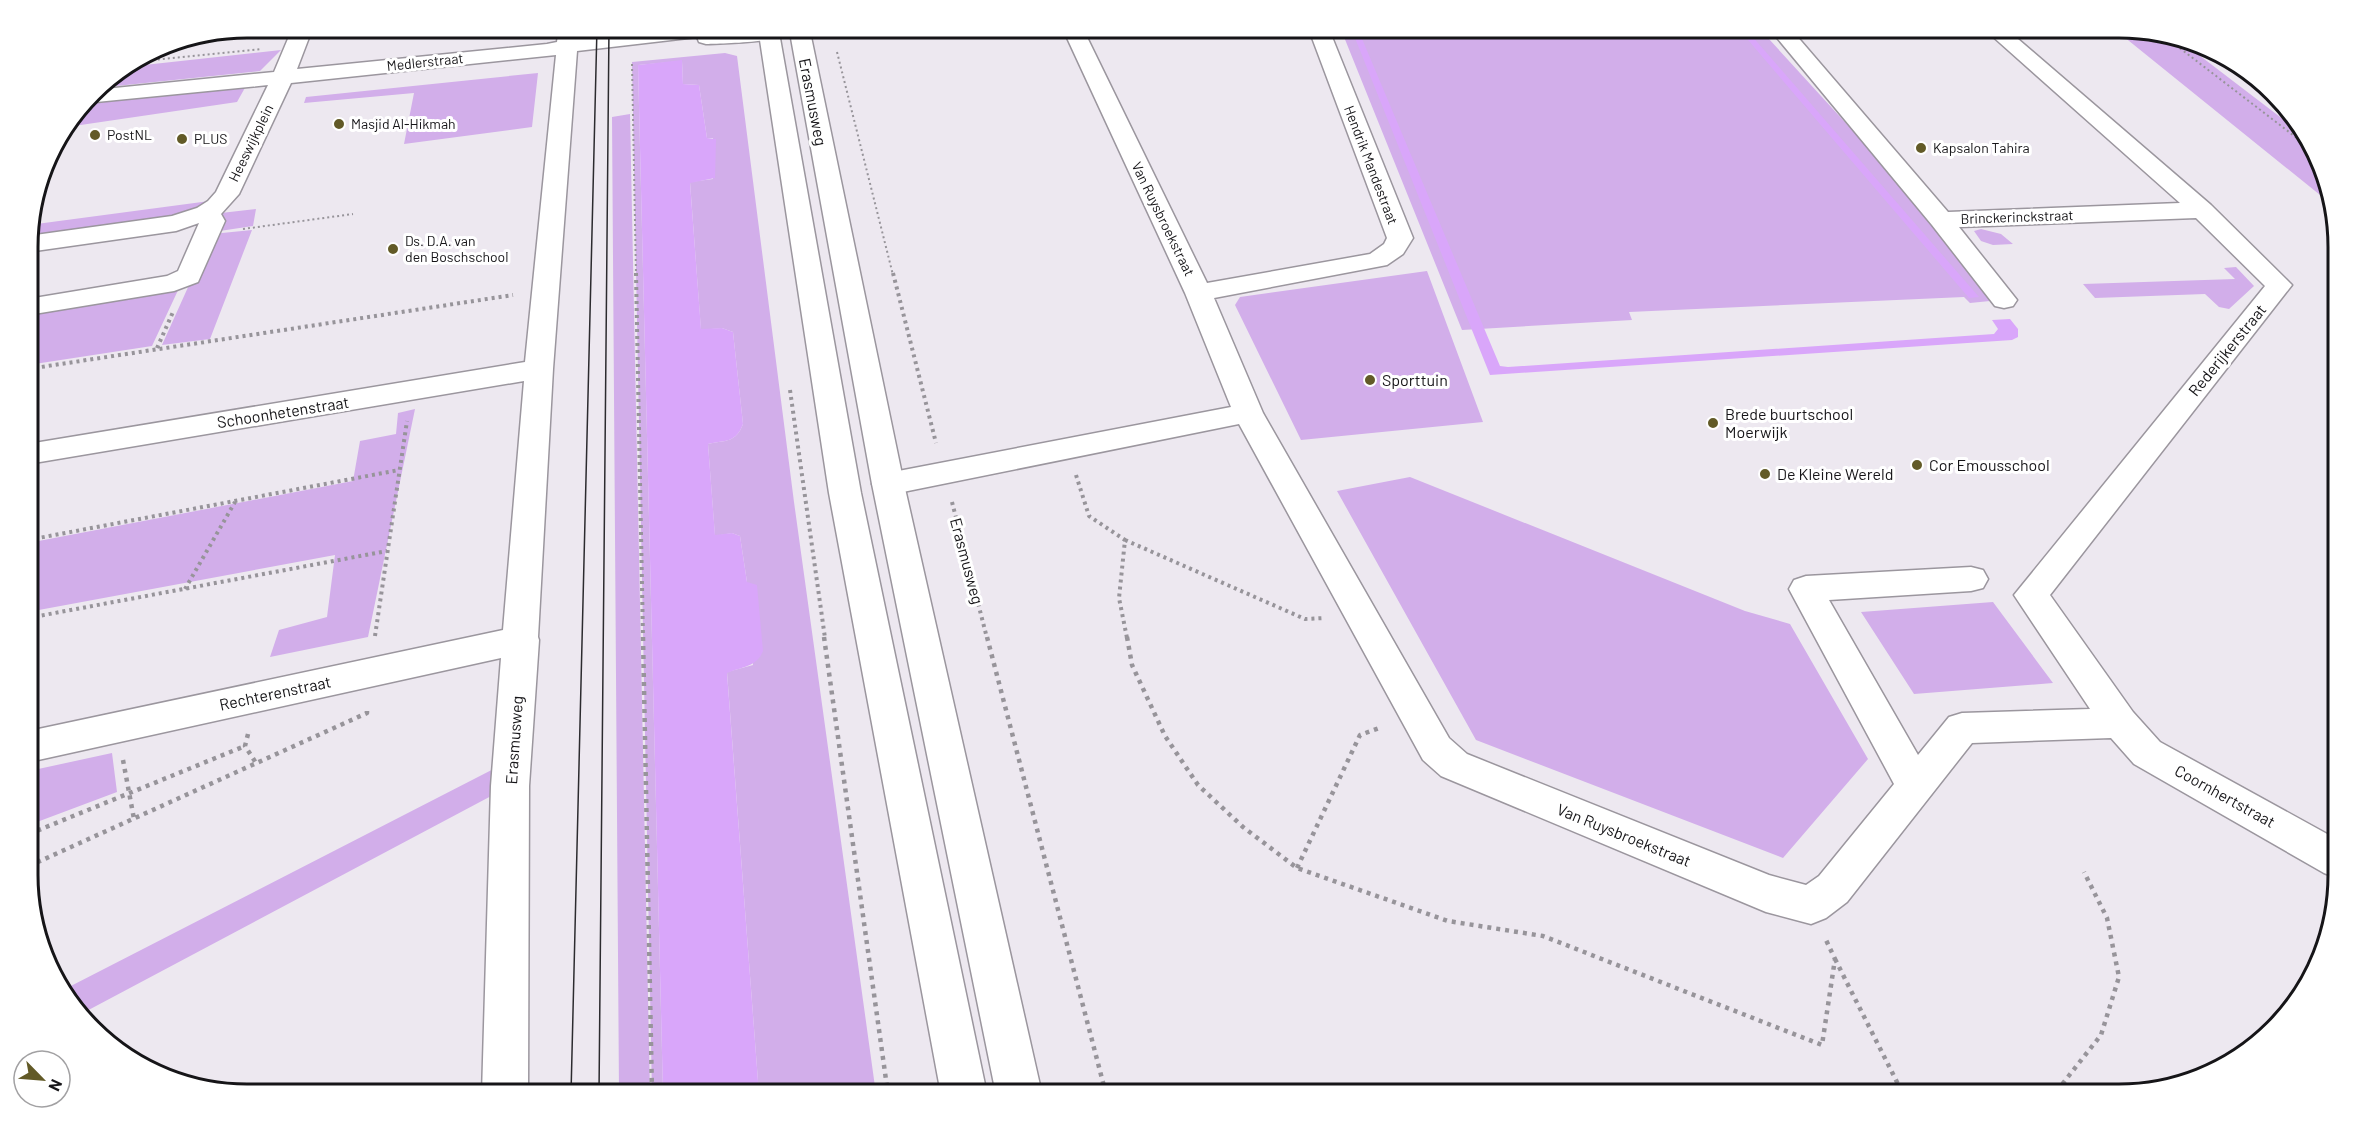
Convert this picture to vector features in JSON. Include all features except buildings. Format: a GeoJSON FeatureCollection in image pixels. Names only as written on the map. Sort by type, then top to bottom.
{"type":"FeatureCollection","features":[{"type":"Feature","properties":{"kind":"street"},"geometry":{"type":"LineString","coordinates":[[283,77],[298,38]]}},
{"type":"Feature","properties":{"kind":"street","name":"Medlerstraat"},"geometry":{"type":"LineString","coordinates":[[283,77],[561,38]]}},
{"type":"Feature","properties":{"kind":"street","name":"Erasmusweg"},"geometry":{"type":"LineString","coordinates":[[505,1084],[510,786],[522,640],[539,369],[568,38]]}},
{"type":"Feature","properties":{"kind":"street","name":"Medlerstraat"},"geometry":{"type":"LineString","coordinates":[[570,38],[595,48],[694,38]]}},
{"type":"Feature","properties":{"kind":"street","name":"Medlerstraat"},"geometry":{"type":"LineString","coordinates":[[575,38],[596,41],[625,38]]}},
{"type":"Feature","properties":{"kind":"street","name":"Erasmusweg"},"geometry":{"type":"LineString","coordinates":[[782,38],[845,493],[962,1084]]}},
{"type":"Feature","properties":{"kind":"street","name":"Erasmusweg"},"geometry":{"type":"LineString","coordinates":[[783,38],[888,484],[1017,1084]]}},
{"type":"Feature","properties":{"kind":"street","name":"Van Ruysbroekstraat"},"geometry":{"type":"LineString","coordinates":[[1077,38],[1198,293],[1248,413],[1436,749],[1454,765],[1766,893],[1811,905]]}},
{"type":"Feature","properties":{"kind":"street","name":"Hendrik Mandestraat"},"geometry":{"type":"LineString","coordinates":[[1198,293],[1378,260],[1394,249],[1400,238],[1322,38]]}},
{"type":"Feature","properties":{"kind":"street","name":"Brinckerinckstraat"},"geometry":{"type":"LineString","coordinates":[[1787,38],[1941,220],[2202,210]]}},
{"type":"Feature","properties":{"kind":"street","name":"Rederijkerstraat"},"geometry":{"type":"LineString","coordinates":[[2005,38],[2202,210],[2279,285],[2031,595],[2120,723]]}},
{"type":"Feature","properties":{"kind":"street","name":"Heeswijkplein"},"geometry":{"type":"LineString","coordinates":[[103,96],[283,77]]}},
{"type":"Feature","properties":{"kind":"street","name":"Heeswijkplein"},"geometry":{"type":"LineString","coordinates":[[38,243],[176,224],[208,223],[227,194],[283,77]]}},
{"type":"Feature","properties":{"kind":"street"},"geometry":{"type":"LineString","coordinates":[[1941,220],[2004,300]]}},
{"type":"Feature","properties":{"kind":"street"},"geometry":{"type":"LineString","coordinates":[[38,305],[174,283],[189,276],[208,223]]}},
{"type":"Feature","properties":{"kind":"street","name":"Schoonhetenstraat"},"geometry":{"type":"LineString","coordinates":[[38,452],[539,369]]}},
{"type":"Feature","properties":{"kind":"street"},"geometry":{"type":"LineString","coordinates":[[888,484],[1248,413]]}},
{"type":"Feature","properties":{"kind":"street"},"geometry":{"type":"LineString","coordinates":[[1915,786],[1806,589],[1971,579]]}},
{"type":"Feature","properties":{"kind":"street","name":"Rechterenstraat"},"geometry":{"type":"LineString","coordinates":[[38,745],[368,688],[522,640]]}},
{"type":"Feature","properties":{"kind":"street"},"geometry":{"type":"LineString","coordinates":[[1811,905],[1833,889],[1962,728],[2120,723]]}},
{"type":"Feature","properties":{"kind":"street","name":"Coornhertstraat"},"geometry":{"type":"LineString","coordinates":[[2120,723],[2147,753],[2328,854]]}},
{"type":"Feature","properties":{"kind":"path"},"geometry":{"type":"LineString","coordinates":[[157,58],[286,38]]}},
{"type":"Feature","properties":{"kind":"path","name":"Erasmusweg"},"geometry":{"type":"LineString","coordinates":[[833,38],[1103,1084]]}},
{"type":"Feature","properties":{"kind":"path"},"geometry":{"type":"LineString","coordinates":[[633,45],[652,1084]]}},
{"type":"Feature","properties":{"kind":"path"},"geometry":{"type":"LineString","coordinates":[[2178,47],[2296,137]]}},
{"type":"Feature","properties":{"kind":"path"},"geometry":{"type":"LineString","coordinates":[[208,223],[353,214]]}},
{"type":"Feature","properties":{"kind":"path"},"geometry":{"type":"LineString","coordinates":[[38,367],[546,290]]}},
{"type":"Feature","properties":{"kind":"path"},"geometry":{"type":"LineString","coordinates":[[789,381],[887,1084]]}},
{"type":"Feature","properties":{"kind":"path"},"geometry":{"type":"LineString","coordinates":[[38,862],[367,713],[368,688],[387,551],[412,391]]}},
{"type":"Feature","properties":{"kind":"path"},"geometry":{"type":"LineString","coordinates":[[1068,449],[1089,516],[1125,540],[1305,619],[1362,616]]}},
{"type":"Feature","properties":{"kind":"path"},"geometry":{"type":"LineString","coordinates":[[38,538],[399,470]]}},
{"type":"Feature","properties":{"kind":"path"},"geometry":{"type":"LineString","coordinates":[[184,589],[235,501]]}},
{"type":"Feature","properties":{"kind":"path"},"geometry":{"type":"LineString","coordinates":[[1125,540],[1119,598],[1132,665],[1165,736],[1198,785],[1243,827],[1298,868],[1448,921],[1543,936],[1822,1046],[1835,959]]}},
{"type":"Feature","properties":{"kind":"path"},"geometry":{"type":"LineString","coordinates":[[38,616],[387,551]]}},
{"type":"Feature","properties":{"kind":"path"},"geometry":{"type":"LineString","coordinates":[[1298,868],[1360,735],[1417,715]]}},
{"type":"Feature","properties":{"kind":"path"},"geometry":{"type":"LineString","coordinates":[[249,726],[245,746],[256,763]]}},
{"type":"Feature","properties":{"kind":"path"},"geometry":{"type":"LineString","coordinates":[[38,830],[245,746]]}},
{"type":"Feature","properties":{"kind":"path"},"geometry":{"type":"LineString","coordinates":[[122,754],[134,819]]}},
{"type":"Feature","properties":{"kind":"path"},"geometry":{"type":"LineString","coordinates":[[2063,1083],[2101,1035],[2119,977],[2107,918],[2084,872]]}},
{"type":"Feature","properties":{"kind":"path"},"geometry":{"type":"LineString","coordinates":[[1811,905],[1835,959],[1898,1083]]}},
{"type":"Feature","properties":{"kind":"shaded area"},"geometry":{"type":"Polygon","coordinates":[[[1344,38],[1768,38],[1886,167],[1990,301],[1970,303],[1964,297],[1629,312],[1632,320],[1462,330],[1344,38]]]}},
{"type":"Feature","properties":{"kind":"shaded area"},"geometry":{"type":"Polygon","coordinates":[[[1355,38],[1362,38],[1500,366],[1994,334],[1998,329],[1992,320],[2010,319],[2018,329],[2018,337],[2012,340],[1490,375],[1355,38]]]}},
{"type":"Feature","properties":{"kind":"shaded area"},"geometry":{"type":"Polygon","coordinates":[[[1746,38],[1754,38],[1979,297],[1969,298],[1746,38]]]}},
{"type":"Feature","properties":{"kind":"shaded area"},"geometry":{"type":"Polygon","coordinates":[[[2125,38],[2159,42],[2195,52],[2285,121],[2312,167],[2321,195],[2125,38]]]}},
{"type":"Feature","properties":{"kind":"shaded area"},"geometry":{"type":"Polygon","coordinates":[[[281,50],[260,71],[113,86],[144,65],[281,50]]]}},
{"type":"Feature","properties":{"kind":"shaded area"},"geometry":{"type":"Polygon","coordinates":[[[725,53],[737,56],[794,502],[875,1084],[758,1084],[727,672],[753,665],[747,582],[740,536],[732,533],[715,536],[708,444],[734,438],[743,424],[733,332],[722,328],[701,330],[690,182],[713,179],[713,138],[707,138],[699,85],[683,84],[682,61],[638,65],[663,1084],[652,1084],[632,62],[725,53]]]}},
{"type":"Feature","properties":{"kind":"shaded area"},"geometry":{"type":"Polygon","coordinates":[[[682,60],[683,84],[699,85],[707,138],[716,139],[715,178],[690,183],[701,329],[722,328],[733,332],[743,424],[734,438],[708,444],[715,535],[732,533],[740,536],[747,582],[757,585],[763,651],[753,663],[727,673],[758,1084],[663,1084],[638,65],[682,60]]]}},
{"type":"Feature","properties":{"kind":"shaded area"},"geometry":{"type":"Polygon","coordinates":[[[538,73],[532,127],[404,144],[414,93],[304,103],[306,97],[538,73]]]}},
{"type":"Feature","properties":{"kind":"shaded area"},"geometry":{"type":"Polygon","coordinates":[[[246,86],[237,102],[77,126],[96,103],[246,86]]]}},
{"type":"Feature","properties":{"kind":"shaded area"},"geometry":{"type":"Polygon","coordinates":[[[630,114],[650,1084],[619,1084],[612,117],[630,114]]]}},
{"type":"Feature","properties":{"kind":"shaded area"},"geometry":{"type":"Polygon","coordinates":[[[217,200],[204,216],[38,238],[39,224],[217,200]]]}},
{"type":"Feature","properties":{"kind":"shaded area"},"geometry":{"type":"Polygon","coordinates":[[[256,209],[253,226],[213,232],[221,213],[256,209]]]}},
{"type":"Feature","properties":{"kind":"shaded area"},"geometry":{"type":"Polygon","coordinates":[[[1981,229],[2001,234],[2013,244],[1993,245],[1981,241],[1974,231],[1981,229]]]}},
{"type":"Feature","properties":{"kind":"shaded area"},"geometry":{"type":"Polygon","coordinates":[[[252,230],[210,339],[162,345],[212,234],[252,230]]]}},
{"type":"Feature","properties":{"kind":"shaded area"},"geometry":{"type":"Polygon","coordinates":[[[2236,267],[2254,286],[2229,309],[2219,307],[2205,294],[2095,298],[2083,284],[2235,279],[2224,268],[2236,267]]]}},
{"type":"Feature","properties":{"kind":"shaded area","name":"Sporttuin"},"geometry":{"type":"Polygon","coordinates":[[[1427,271],[1483,422],[1301,440],[1235,305],[1240,297],[1427,271]]]}},
{"type":"Feature","properties":{"kind":"shaded area"},"geometry":{"type":"Polygon","coordinates":[[[180,286],[152,346],[38,363],[38,308],[180,286]]]}},
{"type":"Feature","properties":{"kind":"shaded area"},"geometry":{"type":"Polygon","coordinates":[[[415,409],[368,637],[270,657],[279,630],[327,617],[335,555],[38,610],[38,541],[353,481],[360,441],[396,434],[398,413],[415,409]]]}},
{"type":"Feature","properties":{"kind":"shaded area"},"geometry":{"type":"Polygon","coordinates":[[[1410,477],[1745,611],[1790,624],[1868,759],[1783,858],[1476,740],[1337,491],[1410,477]]]}},
{"type":"Feature","properties":{"kind":"shaded area"},"geometry":{"type":"Polygon","coordinates":[[[1993,602],[2053,683],[1914,694],[1861,612],[1993,602]]]}},
{"type":"Feature","properties":{"kind":"shaded area"},"geometry":{"type":"Polygon","coordinates":[[[112,753],[117,792],[38,822],[38,769],[112,753]]]}},
{"type":"Feature","properties":{"kind":"shaded area"},"geometry":{"type":"Polygon","coordinates":[[[513,759],[510,786],[88,1010],[71,986],[513,759]]]}},
{"type":"Feature","properties":{"kind":"tram line"},"geometry":{"type":"LineString","coordinates":[[571,1084],[597,38]]}},
{"type":"Feature","properties":{"kind":"tram line"},"geometry":{"type":"LineString","coordinates":[[599,1084],[609,38]]}},
{"type":"Feature","properties":{"kind":"place","name":"Masjid Al-Hikmah"},"geometry":{"type":"Point","coordinates":[339,124]}},
{"type":"Feature","properties":{"kind":"place","name":"PostNL"},"geometry":{"type":"Point","coordinates":[95,135]}},
{"type":"Feature","properties":{"kind":"place","name":"PLUS"},"geometry":{"type":"Point","coordinates":[182,139]}},
{"type":"Feature","properties":{"kind":"place","name":"Kapsalon Tahira"},"geometry":{"type":"Point","coordinates":[1921,148]}},
{"type":"Feature","properties":{"kind":"place","name":"Ds. D.A. van den Boschschool"},"geometry":{"type":"Point","coordinates":[393,249]}},
{"type":"Feature","properties":{"kind":"place","name":"Sporttuin"},"geometry":{"type":"Point","coordinates":[1370,380]}},
{"type":"Feature","properties":{"kind":"place","name":"Brede buurtschool Moerwijk"},"geometry":{"type":"Point","coordinates":[1713,423]}},
{"type":"Feature","properties":{"kind":"place","name":"Cor Emousschool"},"geometry":{"type":"Point","coordinates":[1917,465]}},
{"type":"Feature","properties":{"kind":"place","name":"De Kleine Wereld"},"geometry":{"type":"Point","coordinates":[1765,474]}}]}
